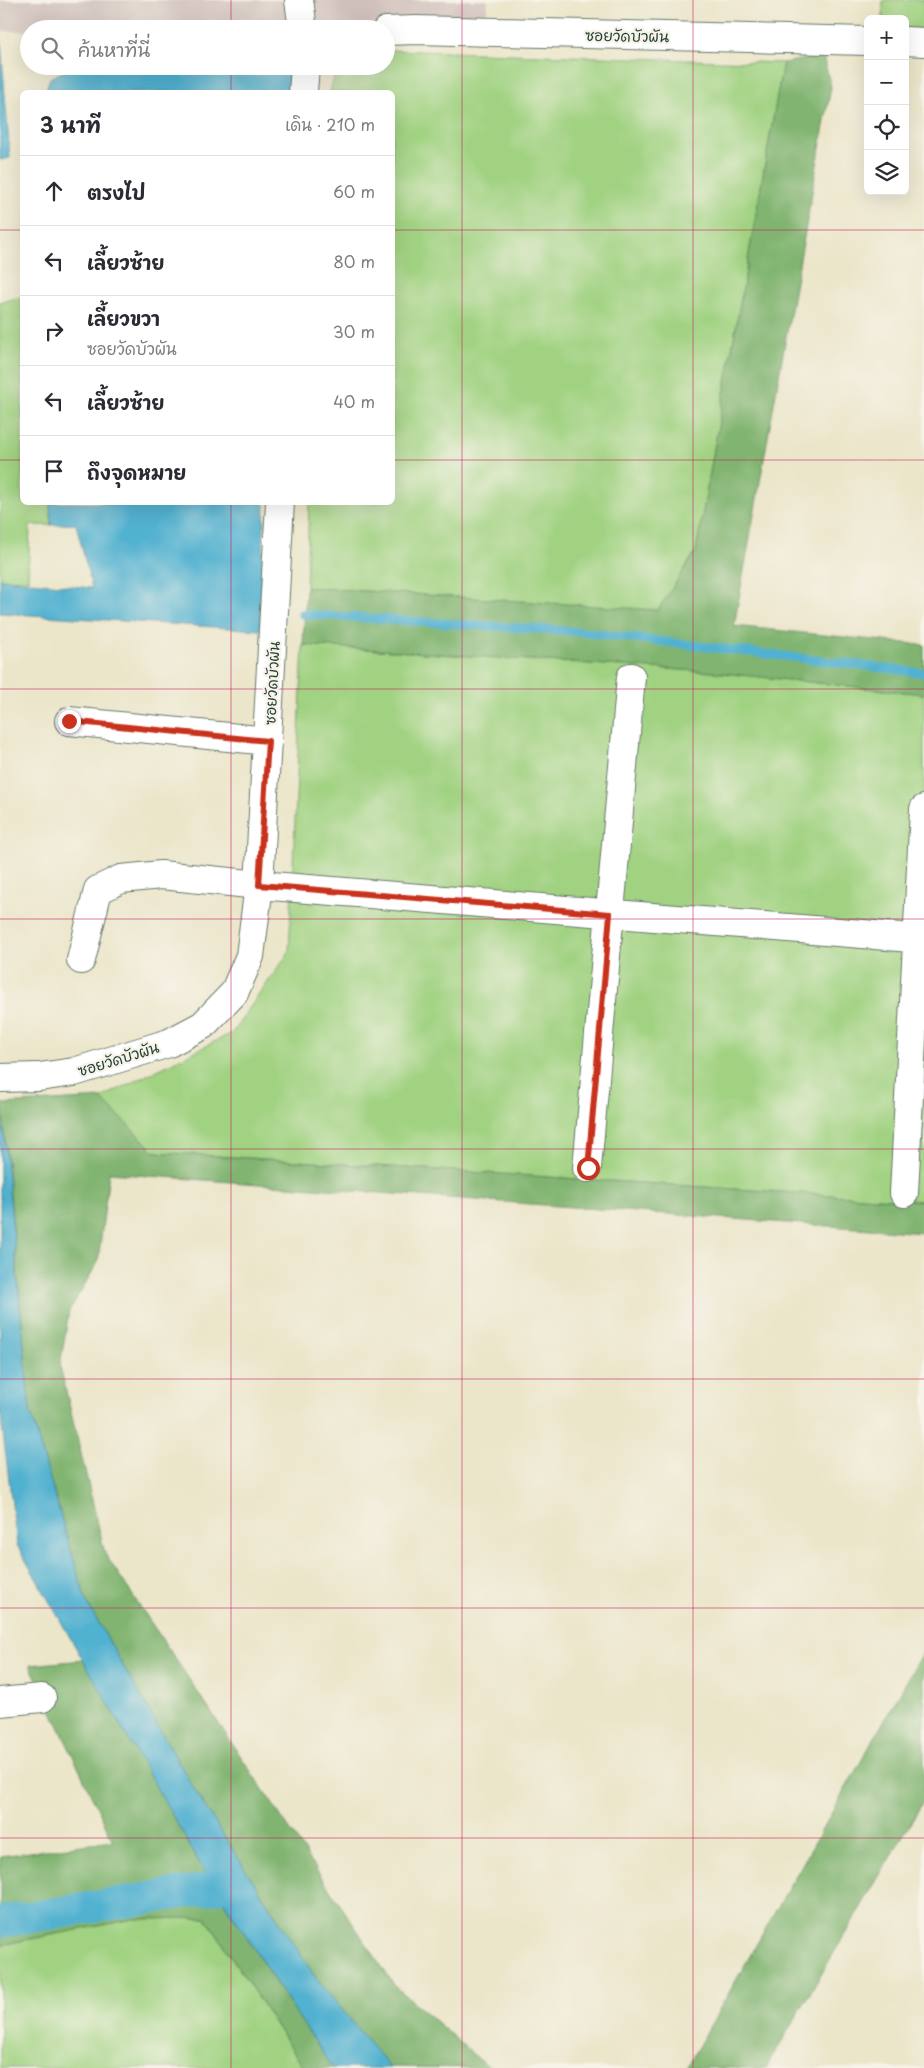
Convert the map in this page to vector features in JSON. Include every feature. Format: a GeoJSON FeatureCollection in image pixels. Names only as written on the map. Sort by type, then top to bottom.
{"type":"FeatureCollection","features":[{"type":"Feature","properties":{"kind":"street"},"geometry":{"type":"LineString","coordinates":[[299,0],[302,20]]}},
{"type":"Feature","properties":{"kind":"street","name":"ซอยวัดบัวผัน"},"geometry":{"type":"LineString","coordinates":[[395,31],[416,30],[864,40]]}},
{"type":"Feature","properties":{"kind":"street"},"geometry":{"type":"LineString","coordinates":[[909,41],[924,42]]}},
{"type":"Feature","properties":{"kind":"street"},"geometry":{"type":"LineString","coordinates":[[304,90],[305,75]]}},
{"type":"Feature","properties":{"kind":"street","name":"ซอยวัดบัวผัน"},"geometry":{"type":"LineString","coordinates":[[0,1078],[39,1077],[74,1072],[169,1043],[203,1025],[234,993],[250,956],[259,885],[280,505]]}},
{"type":"Feature","properties":{"kind":"street"},"geometry":{"type":"LineString","coordinates":[[588,1168],[631,677]]}},
{"type":"Feature","properties":{"kind":"street"},"geometry":{"type":"LineString","coordinates":[[69,721],[268,741]]}},
{"type":"Feature","properties":{"kind":"street"},"geometry":{"type":"LineString","coordinates":[[904,1193],[921,939],[924,810]]}},
{"type":"Feature","properties":{"kind":"street"},"geometry":{"type":"LineString","coordinates":[[81,960],[98,890],[121,879],[161,875],[259,885],[921,939]]}},
{"type":"Feature","properties":{"kind":"street"},"geometry":{"type":"LineString","coordinates":[[0,1702],[42,1698]]}},
{"type":"Feature","properties":{"kind":"shaded area"},"geometry":{"type":"Polygon","coordinates":[[[0,0],[488,0],[486,22],[395,24],[395,20],[20,20],[20,31],[0,31],[0,0]]]}},
{"type":"Feature","properties":{"kind":"green space"},"geometry":{"type":"Polygon","coordinates":[[[883,0],[924,0],[924,29],[909,29],[909,15],[883,15],[883,0]]]}},
{"type":"Feature","properties":{"kind":"green space"},"geometry":{"type":"Polygon","coordinates":[[[395,50],[783,63],[696,551],[658,611],[306,587],[309,505],[395,505],[395,90],[331,90],[335,75],[395,75],[395,50]]]}},
{"type":"Feature","properties":{"kind":"green space"},"geometry":{"type":"Polygon","coordinates":[[[823,56],[831,87],[734,626],[924,645],[924,694],[712,672],[303,645],[306,587],[658,610],[696,551],[783,63],[823,56]]]}},
{"type":"Feature","properties":{"kind":"green space"},"geometry":{"type":"Polygon","coordinates":[[[20,297],[20,505],[50,505],[51,525],[30,525],[28,580],[0,579],[0,302],[20,297]]]}},
{"type":"Feature","properties":{"kind":"green space"},"geometry":{"type":"Polygon","coordinates":[[[303,645],[713,672],[924,694],[924,1201],[155,1152],[101,1098],[232,1033],[289,952],[303,645]]]}},
{"type":"Feature","properties":{"kind":"green space"},"geometry":{"type":"Polygon","coordinates":[[[101,1098],[155,1152],[924,1201],[924,1233],[109,1173],[98,1262],[69,1311],[60,1366],[105,1554],[394,1985],[489,2068],[388,2067],[316,1978],[198,1796],[86,1601],[30,1411],[2,1104],[101,1098]]]}},
{"type":"Feature","properties":{"kind":"green space"},"geometry":{"type":"Polygon","coordinates":[[[924,1651],[924,1800],[766,2068],[686,2068],[924,1651]]]}},
{"type":"Feature","properties":{"kind":"green space"},"geometry":{"type":"Polygon","coordinates":[[[84,1660],[203,1869],[285,1997],[334,2068],[304,2068],[206,1918],[133,1919],[0,1945],[0,1856],[113,1841],[30,1665],[84,1660]]]}},
{"type":"Feature","properties":{"kind":"green space"},"geometry":{"type":"Polygon","coordinates":[[[206,1918],[304,2068],[0,2068],[0,1945],[133,1919],[206,1918]]]}},
{"type":"Feature","properties":{"kind":"water"},"geometry":{"type":"Polygon","coordinates":[[[0,31],[10,158],[0,160],[0,31]]]}},
{"type":"Feature","properties":{"kind":"water"},"geometry":{"type":"Polygon","coordinates":[[[56,75],[292,75],[291,90],[46,90],[50,78],[56,75]]]}},
{"type":"Feature","properties":{"kind":"water"},"geometry":{"type":"Polygon","coordinates":[[[50,505],[265,505],[260,630],[0,613],[0,579],[92,588],[76,524],[51,525],[50,505]]]}},
{"type":"Feature","properties":{"kind":"water"},"geometry":{"type":"Polygon","coordinates":[[[0,1093],[30,1411],[86,1601],[198,1796],[316,1978],[390,2068],[333,2068],[203,1869],[17,1545],[0,1408],[0,1093]]]}},
{"type":"Feature","properties":{"kind":"waterway"},"geometry":{"type":"LineString","coordinates":[[302,614],[583,632],[924,673]]}},
{"type":"Feature","properties":{"kind":"waterway"},"geometry":{"type":"LineString","coordinates":[[0,1922],[232,1885]]}},
{"type":"Feature","properties":{"kind":"route"},"geometry":{"type":"LineString","coordinates":[[69,721],[268,741],[259,885],[610,914],[588,1168]]}}]}
